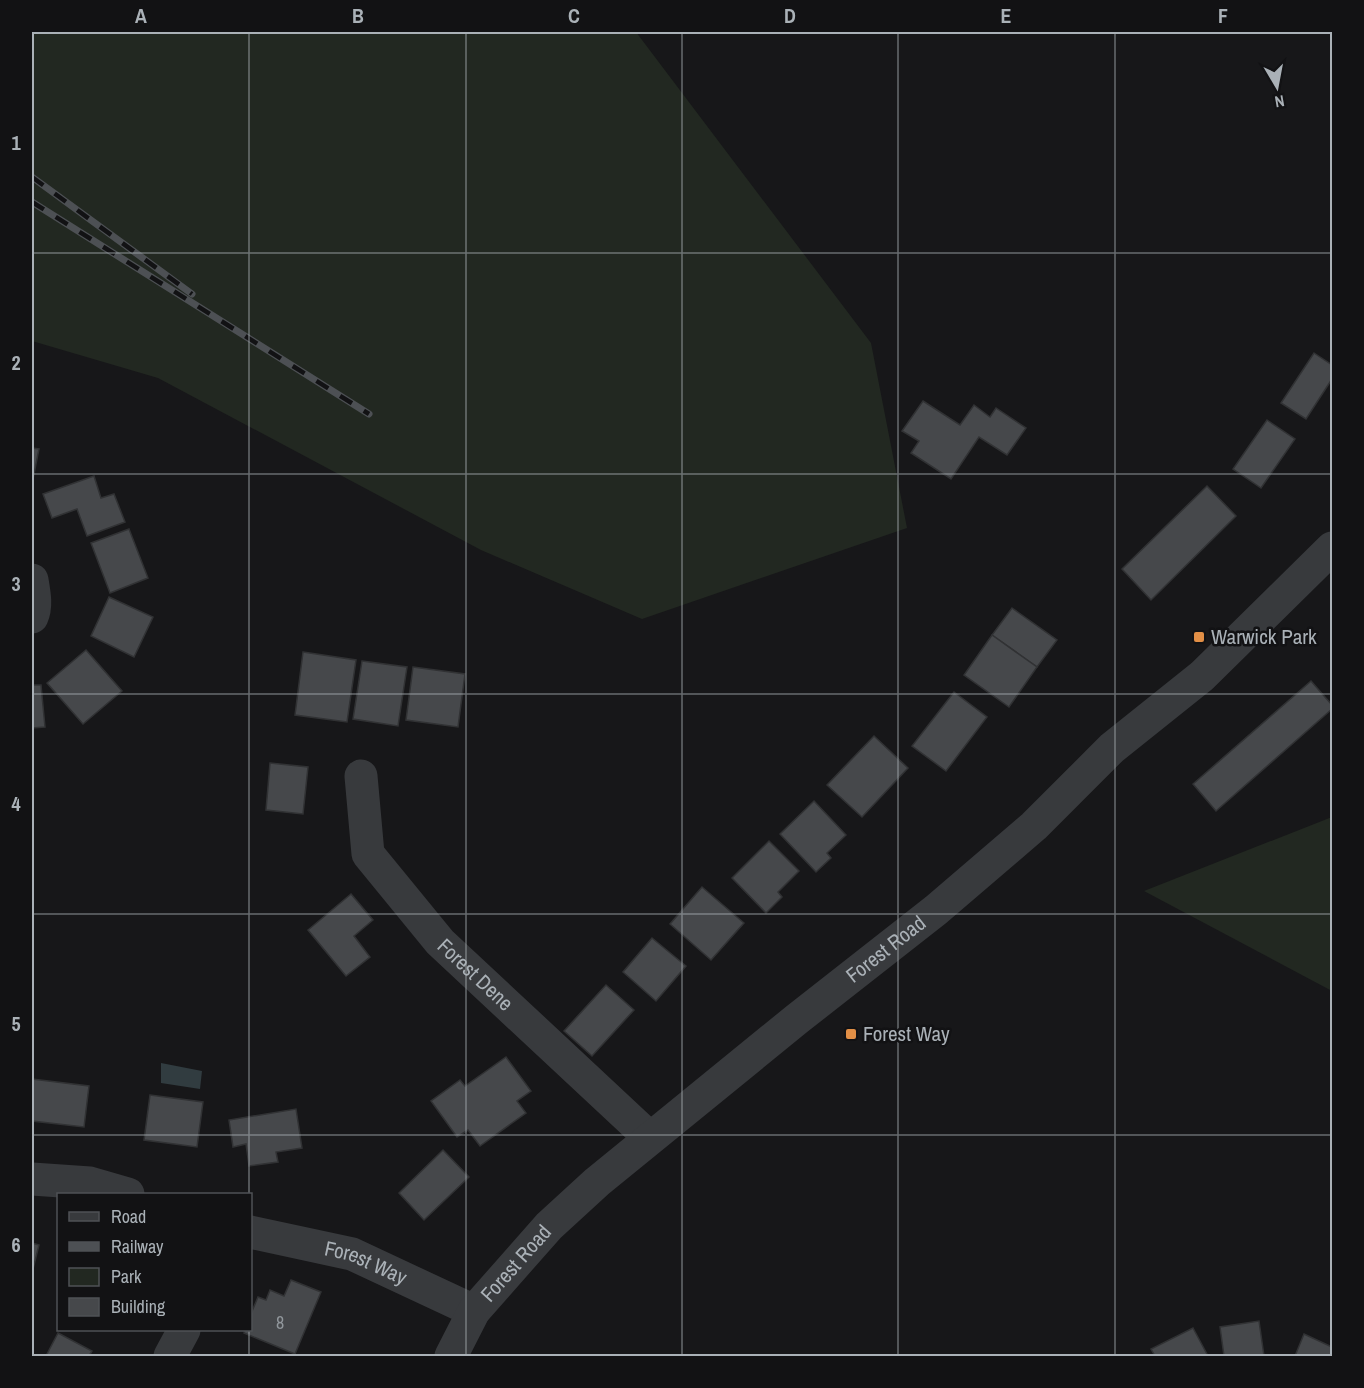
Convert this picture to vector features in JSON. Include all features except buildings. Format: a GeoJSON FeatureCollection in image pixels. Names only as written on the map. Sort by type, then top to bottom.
{"type":"FeatureCollection","features":[{"type":"Feature","properties":{"kind":"street","name":"Forest Road"},"geometry":{"type":"LineString","coordinates":[[451,1356],[474,1311],[549,1226],[650,1138],[936,910],[1025,834],[1112,748],[1321,578],[1332,548]]}},
{"type":"Feature","properties":{"kind":"street"},"geometry":{"type":"LineString","coordinates":[[32,580],[35,593],[32,617]]}},
{"type":"Feature","properties":{"kind":"street","name":"Forest Dene"},"geometry":{"type":"LineString","coordinates":[[361,776],[368,854],[440,942],[650,1138]]}},
{"type":"Feature","properties":{"kind":"street"},"geometry":{"type":"LineString","coordinates":[[32,1179],[90,1183],[125,1193]]}},
{"type":"Feature","properties":{"kind":"street","name":"Forest Way"},"geometry":{"type":"LineString","coordinates":[[252,1232],[352,1254],[474,1311]]}},
{"type":"Feature","properties":{"kind":"street"},"geometry":{"type":"LineString","coordinates":[[170,1356],[183,1331]]}},
{"type":"Feature","properties":{"kind":"green space"},"geometry":{"type":"Polygon","coordinates":[[[32,32],[636,32],[871,343],[907,528],[642,619],[481,550],[158,378],[32,341],[32,32]]]}},
{"type":"Feature","properties":{"kind":"green space"},"geometry":{"type":"Polygon","coordinates":[[[1332,817],[1332,991],[1144,891],[1332,817]]]}},
{"type":"Feature","properties":{"kind":"shaded area"},"geometry":{"type":"Polygon","coordinates":[[[161,1063],[202,1071],[200,1089],[161,1083],[161,1063]]]}},
{"type":"Feature","properties":{"kind":"railway"},"geometry":{"type":"LineString","coordinates":[[32,177],[192,294]]}},
{"type":"Feature","properties":{"kind":"railway"},"geometry":{"type":"LineString","coordinates":[[32,202],[369,414]]}},
{"type":"Feature","properties":{"kind":"place","name":"Warwick Park"},"geometry":{"type":"Point","coordinates":[1199,637]}},
{"type":"Feature","properties":{"kind":"place","name":"Forest Way"},"geometry":{"type":"Point","coordinates":[851,1034]}}]}
